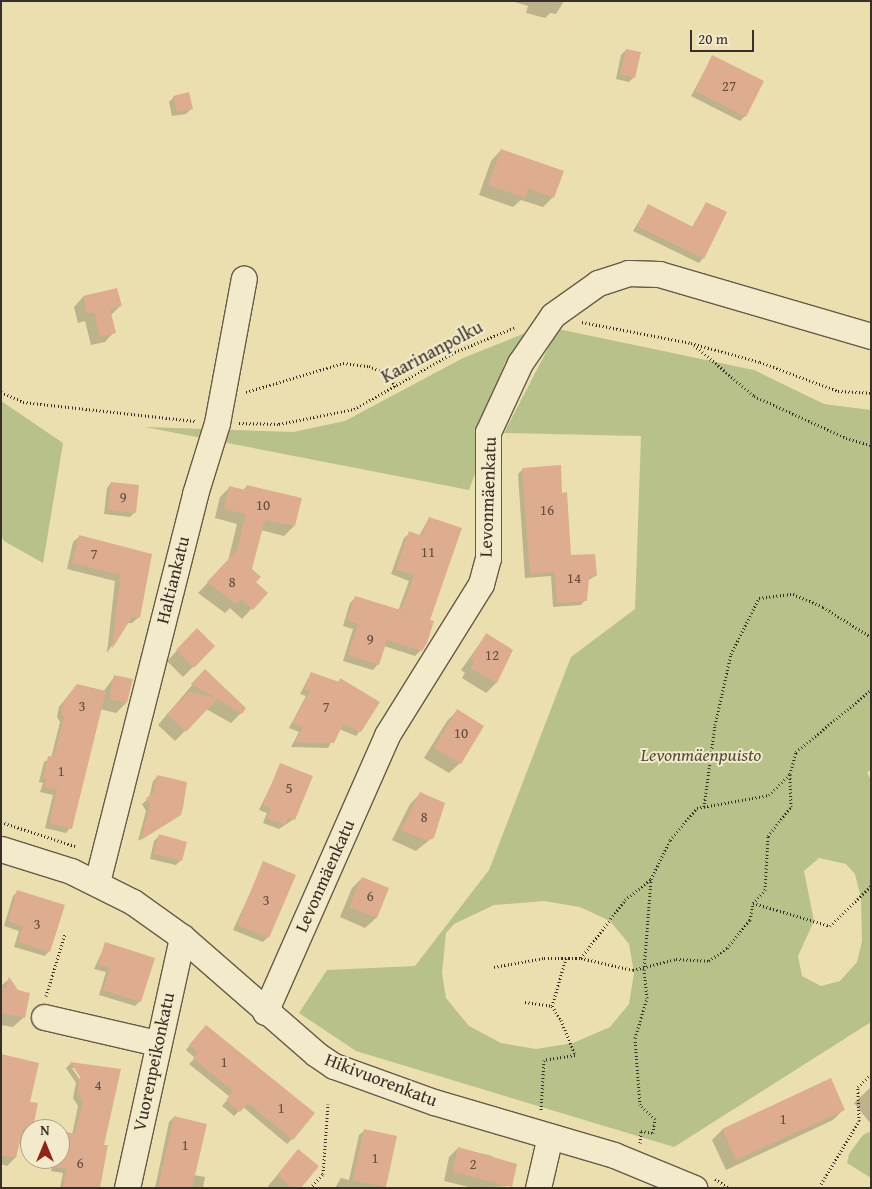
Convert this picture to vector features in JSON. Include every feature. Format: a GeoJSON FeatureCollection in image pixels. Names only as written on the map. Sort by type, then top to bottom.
{"type":"FeatureCollection","features":[{"type":"Feature","properties":{"kind":"street","name":"Levonmäenkatu"},"geometry":{"type":"LineString","coordinates":[[265,1012],[387,735],[481,584],[488,558],[488,432],[520,363],[553,315],[598,283],[628,273],[659,274],[871,336]]}},
{"type":"Feature","properties":{"kind":"street","name":"Haltiankatu"},"geometry":{"type":"LineString","coordinates":[[101,872],[195,494],[219,412],[244,278]]}},
{"type":"Feature","properties":{"kind":"street","name":"Hikivuorenkatu"},"geometry":{"type":"LineString","coordinates":[[1,849],[101,872],[182,937],[265,1012],[334,1066],[434,1102],[545,1127],[614,1155],[702,1182]]}},
{"type":"Feature","properties":{"kind":"street","name":"Vuorenpeikonkatu"},"geometry":{"type":"LineString","coordinates":[[126,1188],[182,937]]}},
{"type":"Feature","properties":{"kind":"street"},"geometry":{"type":"LineString","coordinates":[[44,1017],[157,1043]]}},
{"type":"Feature","properties":{"kind":"street"},"geometry":{"type":"LineString","coordinates":[[538,1188],[545,1127]]}},
{"type":"Feature","properties":{"kind":"path","name":"Kaarinanpolku"},"geometry":{"type":"LineString","coordinates":[[1,392],[33,403],[219,412],[279,424],[317,418],[354,409],[455,352],[553,315]]}},
{"type":"Feature","properties":{"kind":"path"},"geometry":{"type":"LineString","coordinates":[[553,315],[692,343],[760,362],[838,391],[871,393]]}},
{"type":"Feature","properties":{"kind":"path"},"geometry":{"type":"LineString","coordinates":[[692,343],[754,396],[846,438],[871,444]]}},
{"type":"Feature","properties":{"kind":"path"},"geometry":{"type":"LineString","coordinates":[[219,412],[304,372],[343,363],[378,370],[387,374],[396,387]]}},
{"type":"Feature","properties":{"kind":"path"},"geometry":{"type":"LineString","coordinates":[[704,807],[715,725],[730,654],[759,598],[792,594],[822,607],[871,636]]}},
{"type":"Feature","properties":{"kind":"path"},"geometry":{"type":"LineString","coordinates":[[494,967],[544,958],[581,958],[604,966],[644,970],[676,959],[709,961],[727,948],[750,920],[753,903],[765,890],[768,836],[791,807],[790,774],[796,752],[871,690]]}},
{"type":"Feature","properties":{"kind":"path"},"geometry":{"type":"LineString","coordinates":[[581,958],[625,900],[650,879],[670,840],[697,808],[769,795],[790,774]]}},
{"type":"Feature","properties":{"kind":"path"},"geometry":{"type":"LineString","coordinates":[[1,822],[55,838],[101,872]]}},
{"type":"Feature","properties":{"kind":"path"},"geometry":{"type":"LineString","coordinates":[[640,1151],[641,1131],[653,1133],[655,1119],[640,1105],[635,1038],[647,998],[644,970],[650,879]]}},
{"type":"Feature","properties":{"kind":"path"},"geometry":{"type":"LineString","coordinates":[[753,903],[830,926],[871,886]]}},
{"type":"Feature","properties":{"kind":"path"},"geometry":{"type":"LineString","coordinates":[[44,1017],[46,990],[65,934]]}},
{"type":"Feature","properties":{"kind":"path"},"geometry":{"type":"LineString","coordinates":[[545,1127],[544,1060],[575,1055],[561,1020],[552,1006],[566,958]]}},
{"type":"Feature","properties":{"kind":"path"},"geometry":{"type":"LineString","coordinates":[[524,1002],[552,1006]]}},
{"type":"Feature","properties":{"kind":"path"},"geometry":{"type":"LineString","coordinates":[[821,1184],[859,1121],[858,1087],[871,1074]]}},
{"type":"Feature","properties":{"kind":"path"},"geometry":{"type":"LineString","coordinates":[[310,1188],[323,1174],[328,1104]]}},
{"type":"Feature","properties":{"kind":"path"},"geometry":{"type":"LineString","coordinates":[[535,1115],[545,1127]]}},
{"type":"Feature","properties":{"kind":"path"},"geometry":{"type":"LineString","coordinates":[[702,1182],[730,1188]]}},
{"type":"Feature","properties":{"kind":"green space","name":"Levonmäenpuisto"},"geometry":{"type":"Polygon","coordinates":[[[558,329],[754,370],[824,404],[871,410],[871,770],[867,772],[871,781],[871,1022],[674,1147],[356,1051],[299,1013],[327,970],[415,966],[489,870],[571,657],[635,609],[641,436],[504,433],[558,329]],[[819,858],[804,871],[814,921],[798,956],[802,976],[821,986],[840,981],[857,962],[862,941],[861,898],[855,874],[846,864],[819,858]],[[544,901],[494,905],[454,924],[446,933],[442,973],[446,998],[469,1026],[501,1043],[536,1049],[573,1043],[610,1027],[629,1004],[634,973],[629,944],[610,921],[580,907],[544,901]]]}},
{"type":"Feature","properties":{"kind":"green space"},"geometry":{"type":"Polygon","coordinates":[[[528,332],[505,363],[480,426],[476,471],[469,490],[145,427],[293,432],[345,421],[463,358],[528,332]]]}},
{"type":"Feature","properties":{"kind":"green space"},"geometry":{"type":"Polygon","coordinates":[[[1,401],[63,443],[43,563],[4,541],[1,534],[1,401]]]}},
{"type":"Feature","properties":{"kind":"green space"},"geometry":{"type":"Polygon","coordinates":[[[871,1131],[871,1178],[847,1163],[849,1154],[863,1135],[871,1131]]]}},
{"type":"Feature","properties":{"kind":"building"},"geometry":{"type":"Polygon","coordinates":[[[626,49],[641,52],[635,78],[620,74],[626,49]]]}},
{"type":"Feature","properties":{"kind":"building"},"geometry":{"type":"Polygon","coordinates":[[[712,55],[764,81],[746,117],[695,91],[712,55]]]}},
{"type":"Feature","properties":{"kind":"building"},"geometry":{"type":"Polygon","coordinates":[[[189,92],[193,109],[177,112],[173,96],[189,92]]]}},
{"type":"Feature","properties":{"kind":"building"},"geometry":{"type":"Polygon","coordinates":[[[501,149],[564,171],[554,198],[528,188],[525,198],[488,185],[501,149]]]}},
{"type":"Feature","properties":{"kind":"building"},"geometry":{"type":"Polygon","coordinates":[[[706,202],[727,212],[704,259],[637,226],[648,204],[693,227],[706,202]]]}},
{"type":"Feature","properties":{"kind":"building"},"geometry":{"type":"Polygon","coordinates":[[[117,288],[122,306],[110,309],[116,333],[100,337],[94,312],[87,314],[83,296],[117,288]]]}},
{"type":"Feature","properties":{"kind":"building"},"geometry":{"type":"Polygon","coordinates":[[[561,465],[562,493],[567,492],[571,555],[595,554],[597,576],[589,577],[587,601],[557,603],[555,572],[530,574],[522,468],[561,465]]]}},
{"type":"Feature","properties":{"kind":"building"},"geometry":{"type":"Polygon","coordinates":[[[111,482],[139,485],[136,513],[108,510],[111,482]]]}},
{"type":"Feature","properties":{"kind":"building"},"geometry":{"type":"Polygon","coordinates":[[[247,485],[302,498],[295,526],[266,520],[264,523],[252,569],[261,577],[256,582],[268,593],[253,610],[241,599],[236,604],[207,582],[237,550],[246,514],[224,509],[229,486],[245,490],[247,485]]]}},
{"type":"Feature","properties":{"kind":"building"},"geometry":{"type":"Polygon","coordinates":[[[429,517],[462,528],[430,620],[434,621],[427,643],[422,651],[387,640],[379,665],[348,655],[358,624],[347,620],[355,596],[401,610],[414,575],[396,569],[409,531],[422,536],[429,517]]]}},
{"type":"Feature","properties":{"kind":"building"},"geometry":{"type":"Polygon","coordinates":[[[79,535],[152,554],[140,618],[132,617],[112,649],[120,575],[72,563],[79,535]]]}},
{"type":"Feature","properties":{"kind":"building"},"geometry":{"type":"Polygon","coordinates":[[[197,628],[215,646],[194,668],[176,650],[197,628]]]}},
{"type":"Feature","properties":{"kind":"building"},"geometry":{"type":"Polygon","coordinates":[[[486,633],[513,650],[497,683],[471,668],[474,662],[470,660],[486,633]]]}},
{"type":"Feature","properties":{"kind":"building"},"geometry":{"type":"Polygon","coordinates":[[[205,669],[246,708],[242,714],[217,699],[186,732],[167,714],[189,692],[214,697],[191,684],[205,669]]]}},
{"type":"Feature","properties":{"kind":"building"},"geometry":{"type":"Polygon","coordinates":[[[311,672],[339,682],[340,678],[380,702],[361,732],[343,724],[334,743],[295,742],[303,727],[292,723],[310,691],[304,690],[311,672]]]}},
{"type":"Feature","properties":{"kind":"building"},"geometry":{"type":"Polygon","coordinates":[[[114,675],[133,679],[127,703],[109,699],[114,675]]]}},
{"type":"Feature","properties":{"kind":"building"},"geometry":{"type":"Polygon","coordinates":[[[77,684],[106,691],[72,829],[49,823],[57,790],[44,787],[47,779],[43,778],[48,756],[54,757],[64,717],[61,712],[64,701],[77,684]]]}},
{"type":"Feature","properties":{"kind":"building"},"geometry":{"type":"Polygon","coordinates":[[[457,709],[484,726],[461,764],[434,748],[457,709]]]}},
{"type":"Feature","properties":{"kind":"building"},"geometry":{"type":"Polygon","coordinates":[[[280,763],[313,776],[295,820],[288,817],[285,825],[267,818],[271,808],[263,805],[280,763]]]}},
{"type":"Feature","properties":{"kind":"building"},"geometry":{"type":"Polygon","coordinates":[[[157,775],[187,782],[183,808],[181,815],[141,840],[150,805],[146,798],[153,794],[157,775]]]}},
{"type":"Feature","properties":{"kind":"building"},"geometry":{"type":"Polygon","coordinates":[[[420,792],[445,803],[434,838],[427,841],[401,830],[420,792]]]}},
{"type":"Feature","properties":{"kind":"building"},"geometry":{"type":"Polygon","coordinates":[[[159,834],[187,842],[182,861],[154,854],[159,834]]]}},
{"type":"Feature","properties":{"kind":"building"},"geometry":{"type":"Polygon","coordinates":[[[263,861],[296,875],[269,938],[237,925],[263,861]]]}},
{"type":"Feature","properties":{"kind":"building"},"geometry":{"type":"Polygon","coordinates":[[[362,877],[389,888],[377,918],[349,907],[362,877]]]}},
{"type":"Feature","properties":{"kind":"building"},"geometry":{"type":"Polygon","coordinates":[[[17,890],[65,905],[50,952],[18,942],[23,926],[8,921],[17,890]]]}},
{"type":"Feature","properties":{"kind":"building"},"geometry":{"type":"Polygon","coordinates":[[[105,942],[155,958],[141,1002],[103,990],[110,968],[98,964],[105,942]]]}},
{"type":"Feature","properties":{"kind":"building"},"geometry":{"type":"Polygon","coordinates":[[[9,977],[18,990],[30,993],[25,1018],[1,1013],[1,987],[6,988],[9,977]]]}},
{"type":"Feature","properties":{"kind":"building"},"geometry":{"type":"Polygon","coordinates":[[[206,1025],[315,1113],[293,1140],[248,1103],[240,1112],[226,1100],[233,1091],[193,1058],[198,1052],[189,1045],[206,1025]]]}},
{"type":"Feature","properties":{"kind":"building"},"geometry":{"type":"Polygon","coordinates":[[[1,1054],[39,1063],[30,1102],[38,1103],[35,1119],[20,1119],[20,1141],[16,1158],[1,1155],[1,1054]]]}},
{"type":"Feature","properties":{"kind":"building"},"geometry":{"type":"Polygon","coordinates":[[[70,1062],[121,1069],[104,1145],[108,1145],[100,1188],[63,1188],[67,1169],[70,1169],[70,1133],[75,1134],[83,1101],[77,1092],[80,1077],[70,1062]]]}},
{"type":"Feature","properties":{"kind":"building"},"geometry":{"type":"Polygon","coordinates":[[[831,1078],[845,1110],[736,1160],[722,1129],[831,1078]]]}},
{"type":"Feature","properties":{"kind":"building"},"geometry":{"type":"Polygon","coordinates":[[[174,1116],[207,1124],[192,1188],[158,1188],[174,1116]]]}},
{"type":"Feature","properties":{"kind":"building"},"geometry":{"type":"Polygon","coordinates":[[[364,1129],[397,1136],[386,1187],[353,1180],[364,1129]]]}},
{"type":"Feature","properties":{"kind":"building"},"geometry":{"type":"Polygon","coordinates":[[[458,1147],[517,1164],[512,1187],[452,1172],[458,1147]]]}},
{"type":"Feature","properties":{"kind":"building"},"geometry":{"type":"Polygon","coordinates":[[[298,1149],[319,1166],[301,1188],[292,1188],[277,1175],[298,1149]]]}}]}
